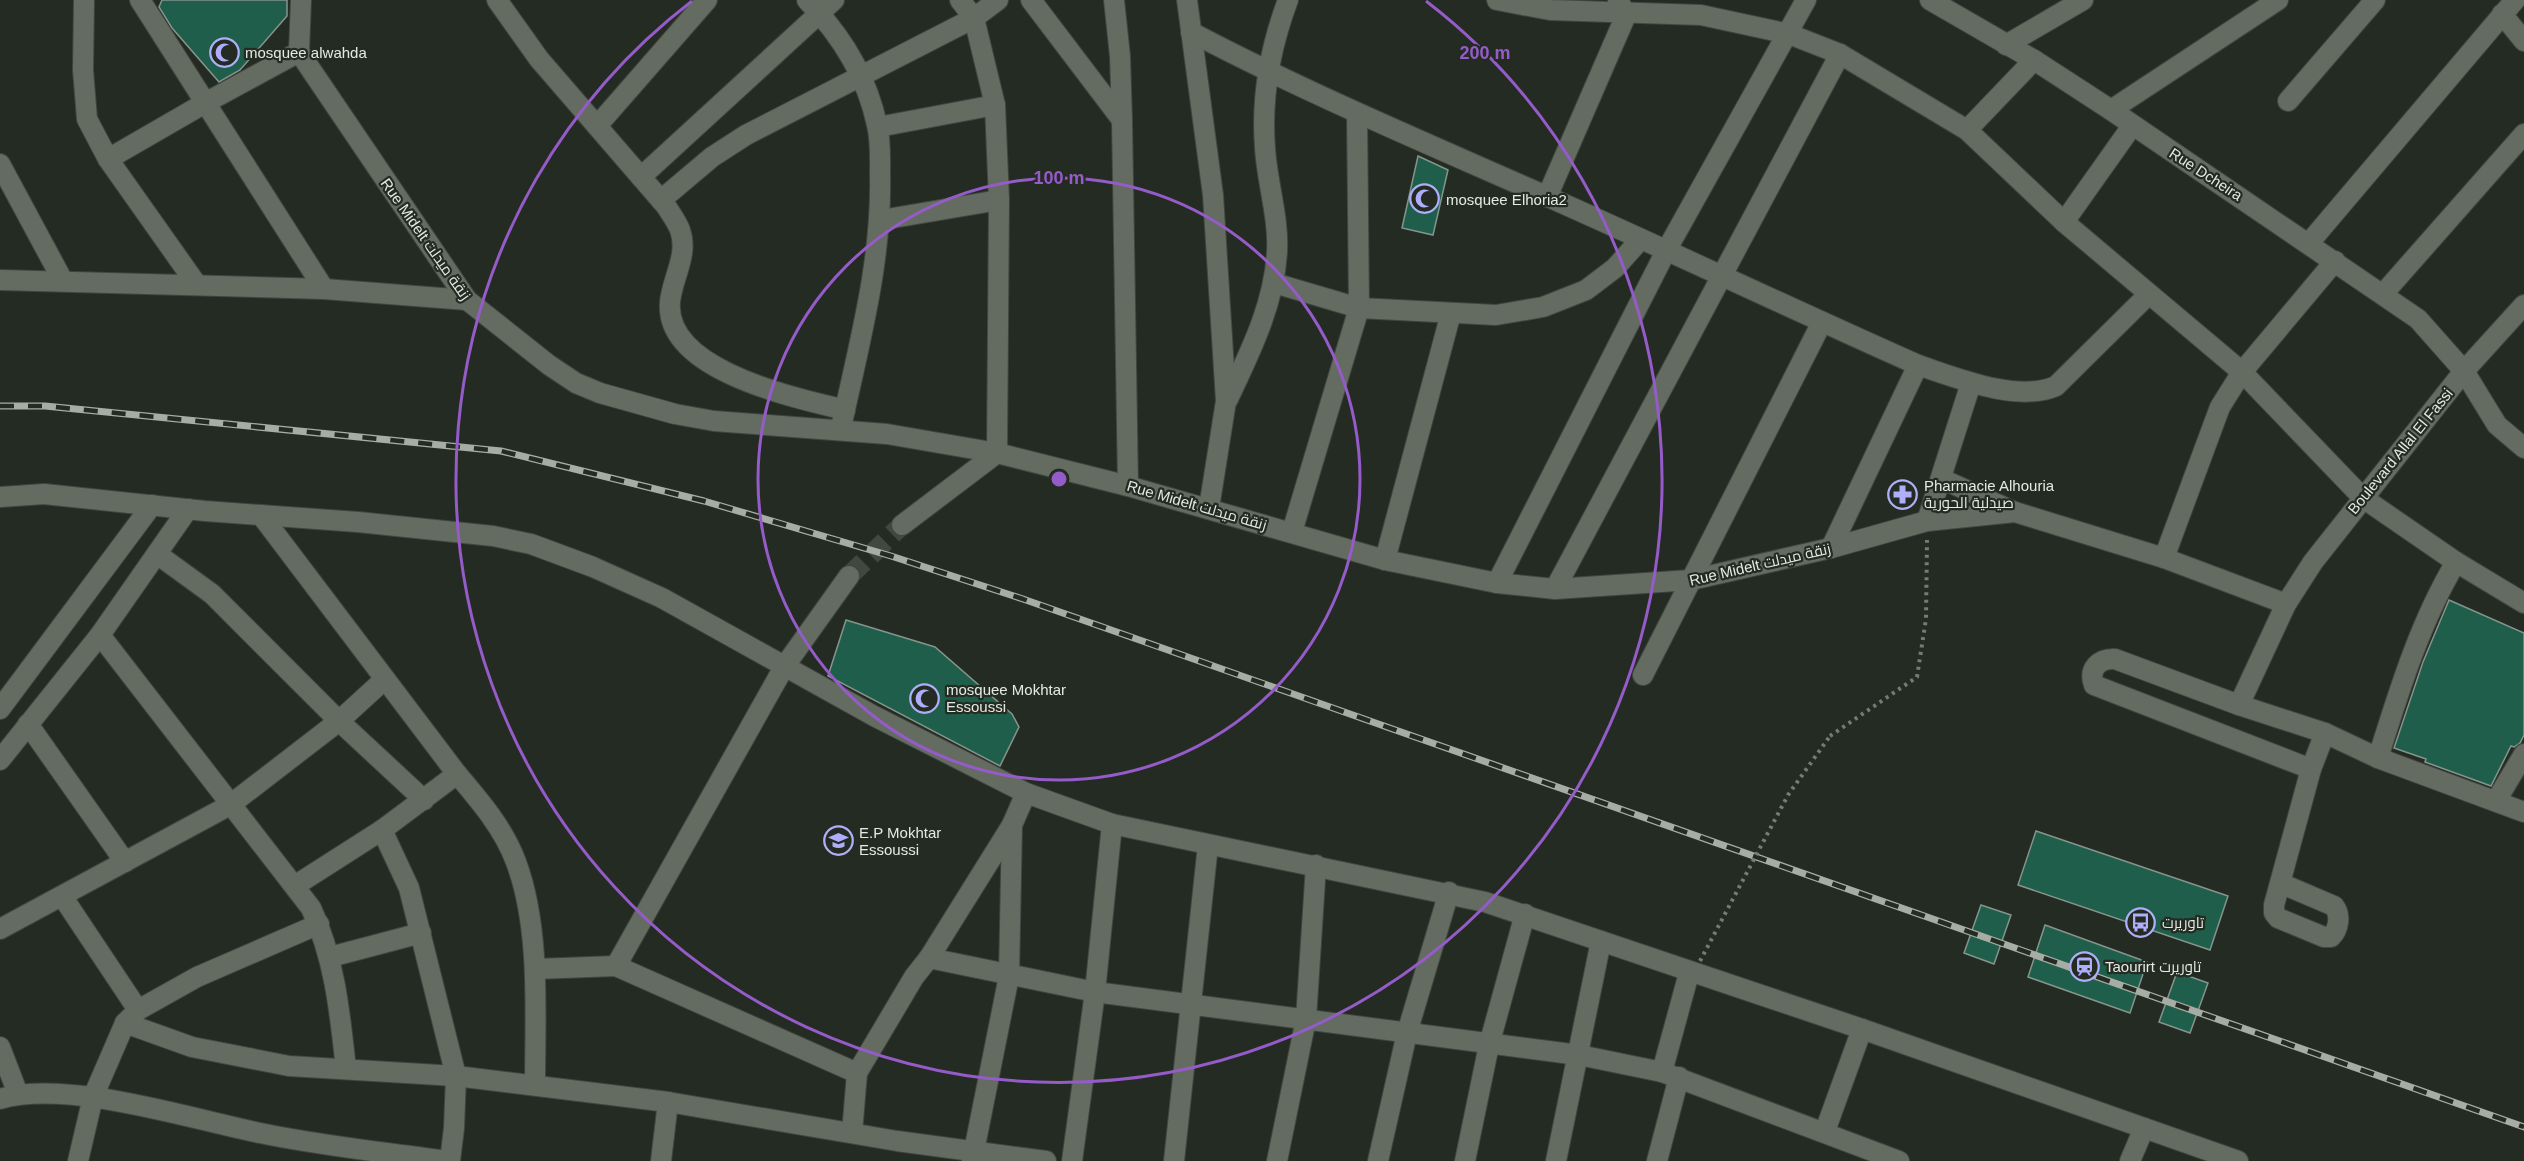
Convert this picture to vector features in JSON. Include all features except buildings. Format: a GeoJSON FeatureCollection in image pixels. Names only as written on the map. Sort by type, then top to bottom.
{"type":"FeatureCollection","features":[{"type":"Feature","properties":{"kind":"street"},"geometry":{"type":"LineString","coordinates":[[84,0],[84,100],[87,119],[108,159],[197,285]]}},
{"type":"Feature","properties":{"kind":"street"},"geometry":{"type":"LineString","coordinates":[[140,0],[324,289]]}},
{"type":"Feature","properties":{"kind":"street"},"geometry":{"type":"LineString","coordinates":[[108,159],[299,52],[301,0]]}},
{"type":"Feature","properties":{"kind":"street"},"geometry":{"type":"LineString","coordinates":[[497,0],[539,58],[661,200],[680,231],[681,257],[670,301],[670,312],[678,332],[685,341],[701,357],[732,376],[843,419],[871,282],[881,220],[878,127],[861,74],[844,45],[813,7]]}},
{"type":"Feature","properties":{"kind":"street"},"geometry":{"type":"LineString","coordinates":[[597,126],[707,0]]}},
{"type":"Feature","properties":{"kind":"street"},"geometry":{"type":"LineString","coordinates":[[641,177],[813,7],[834,0]]}},
{"type":"Feature","properties":{"kind":"street"},"geometry":{"type":"LineString","coordinates":[[902,525],[997,453],[999,200],[995,105],[974,18],[960,0]]}},
{"type":"Feature","properties":{"kind":"street"},"geometry":{"type":"LineString","coordinates":[[661,200],[712,157],[746,135],[974,18],[998,0]]}},
{"type":"Feature","properties":{"kind":"street"},"geometry":{"type":"LineString","coordinates":[[1031,0],[1122,120]]}},
{"type":"Feature","properties":{"kind":"street"},"geometry":{"type":"LineString","coordinates":[[1114,0],[1120,56],[1122,120],[1128,486]]}},
{"type":"Feature","properties":{"kind":"street"},"geometry":{"type":"LineString","coordinates":[[1187,0],[1214,195],[1226,401],[1209,508]]}},
{"type":"Feature","properties":{"kind":"street"},"geometry":{"type":"LineString","coordinates":[[1226,401],[1256,339],[1274,283],[1277,250],[1265,147],[1267,72],[1288,0]]}},
{"type":"Feature","properties":{"kind":"street"},"geometry":{"type":"LineString","coordinates":[[1497,0],[1550,10],[1622,7],[1701,15],[1789,34],[1840,54],[1967,130],[2064,222],[2242,372],[2363,498],[2456,562],[2524,603]]}},
{"type":"Feature","properties":{"kind":"street"},"geometry":{"type":"LineString","coordinates":[[1497,583],[1666,251],[1806,0]]}},
{"type":"Feature","properties":{"kind":"street","name":"Rue Dcheira"},"geometry":{"type":"LineString","coordinates":[[1929,0],[2034,60],[2111,110],[2418,319],[2464,371],[2497,424],[2524,448]]}},
{"type":"Feature","properties":{"kind":"street"},"geometry":{"type":"LineString","coordinates":[[2006,45],[2083,0]]}},
{"type":"Feature","properties":{"kind":"street"},"geometry":{"type":"LineString","coordinates":[[2111,110],[2272,2]]}},
{"type":"Feature","properties":{"kind":"street"},"geometry":{"type":"LineString","coordinates":[[2289,101],[2370,2]]}},
{"type":"Feature","properties":{"kind":"street"},"geometry":{"type":"LineString","coordinates":[[1548,197],[1622,7]]}},
{"type":"Feature","properties":{"kind":"street"},"geometry":{"type":"LineString","coordinates":[[2309,243],[2508,7],[2524,41]]}},
{"type":"Feature","properties":{"kind":"street"},"geometry":{"type":"LineString","coordinates":[[1191,32],[1267,72],[1357,114],[1548,197],[1918,365],[1971,383],[2031,392],[2042,392],[2056,386],[2149,294]]}},
{"type":"Feature","properties":{"kind":"street","name":"Rue Midelt زنقة ميدلت"},"geometry":{"type":"LineString","coordinates":[[299,52],[467,300],[549,365],[576,383],[600,393],[675,414],[714,421],[843,419],[928,440],[997,453],[1128,486],[1385,560],[1497,583],[1555,589],[1691,580],[1831,548],[1927,521],[2015,512],[2164,558],[2286,604]]}},
{"type":"Feature","properties":{"kind":"street"},"geometry":{"type":"LineString","coordinates":[[1555,589],[1840,54]]}},
{"type":"Feature","properties":{"kind":"street"},"geometry":{"type":"LineString","coordinates":[[1967,130],[2034,60]]}},
{"type":"Feature","properties":{"kind":"street"},"geometry":{"type":"LineString","coordinates":[[878,127],[995,105]]}},
{"type":"Feature","properties":{"kind":"street"},"geometry":{"type":"LineString","coordinates":[[1292,532],[1359,308],[1357,114]]}},
{"type":"Feature","properties":{"kind":"street"},"geometry":{"type":"LineString","coordinates":[[2064,222],[2132,126]]}},
{"type":"Feature","properties":{"kind":"street"},"geometry":{"type":"LineString","coordinates":[[2383,294],[2524,134]]}},
{"type":"Feature","properties":{"kind":"street"},"geometry":{"type":"LineString","coordinates":[[0,164],[63,282]]}},
{"type":"Feature","properties":{"kind":"street"},"geometry":{"type":"LineString","coordinates":[[881,220],[999,200]]}},
{"type":"Feature","properties":{"kind":"street"},"geometry":{"type":"LineString","coordinates":[[1274,283],[1359,308],[1496,315],[1543,307],[1586,290],[1615,268],[1640,240]]}},
{"type":"Feature","properties":{"kind":"street"},"geometry":{"type":"LineString","coordinates":[[2164,558],[2220,408],[2242,372],[2335,261]]}},
{"type":"Feature","properties":{"kind":"street"},"geometry":{"type":"LineString","coordinates":[[0,280],[324,289],[467,300]]}},
{"type":"Feature","properties":{"kind":"street","name":"Boulevard Allal El Fassi"},"geometry":{"type":"LineString","coordinates":[[2239,705],[2286,604],[2313,562],[2464,371],[2524,305]]}},
{"type":"Feature","properties":{"kind":"street"},"geometry":{"type":"LineString","coordinates":[[1385,560],[1450,313]]}},
{"type":"Feature","properties":{"kind":"street"},"geometry":{"type":"LineString","coordinates":[[1642,675],[1822,322]]}},
{"type":"Feature","properties":{"kind":"street"},"geometry":{"type":"LineString","coordinates":[[1831,548],[1918,365]]}},
{"type":"Feature","properties":{"kind":"street"},"geometry":{"type":"LineString","coordinates":[[1927,521],[1971,383]]}},
{"type":"Feature","properties":{"kind":"street"},"geometry":{"type":"LineString","coordinates":[[1942,479],[2015,512]]}},
{"type":"Feature","properties":{"kind":"street"},"geometry":{"type":"LineString","coordinates":[[0,496],[44,494],[152,506],[437,530],[494,536],[531,544],[593,567],[662,598],[784,667],[1026,793],[1112,824],[1449,892],[1525,914],[1601,941],[1694,967],[1862,1029],[2238,1161]]}},
{"type":"Feature","properties":{"kind":"street"},"geometry":{"type":"LineString","coordinates":[[3,700],[152,506]]}},
{"type":"Feature","properties":{"kind":"street"},"geometry":{"type":"LineString","coordinates":[[0,760],[100,635],[188,509]]}},
{"type":"Feature","properties":{"kind":"street"},"geometry":{"type":"LineString","coordinates":[[261,515],[458,774],[502,834],[516,862],[536,969],[535,1085]]}},
{"type":"Feature","properties":{"kind":"street"},"geometry":{"type":"LineString","coordinates":[[157,554],[212,594],[339,721],[424,800]]}},
{"type":"Feature","properties":{"kind":"street"},"geometry":{"type":"LineString","coordinates":[[2378,758],[2420,637],[2440,588],[2456,562]]}},
{"type":"Feature","properties":{"kind":"street"},"geometry":{"type":"LineString","coordinates":[[616,966],[784,667],[849,576]]}},
{"type":"Feature","properties":{"kind":"street"},"geometry":{"type":"LineString","coordinates":[[100,635],[230,805],[296,885],[319,924],[330,957],[339,1002],[346,1069]]}},
{"type":"Feature","properties":{"kind":"street"},"geometry":{"type":"LineString","coordinates":[[2311,769],[2094,685],[2092,680],[2095,665],[2105,658],[2115,658],[2239,705],[2325,733],[2378,758],[2524,812]]}},
{"type":"Feature","properties":{"kind":"street"},"geometry":{"type":"LineString","coordinates":[[0,929],[230,805],[339,721],[386,679]]}},
{"type":"Feature","properties":{"kind":"street"},"geometry":{"type":"LineString","coordinates":[[28,724],[125,862]]}},
{"type":"Feature","properties":{"kind":"street"},"geometry":{"type":"LineString","coordinates":[[2280,883],[2311,769],[2325,733]]}},
{"type":"Feature","properties":{"kind":"street"},"geometry":{"type":"LineString","coordinates":[[2496,801],[2524,754]]}},
{"type":"Feature","properties":{"kind":"street"},"geometry":{"type":"LineString","coordinates":[[296,885],[382,830],[458,774]]}},
{"type":"Feature","properties":{"kind":"street"},"geometry":{"type":"LineString","coordinates":[[852,1133],[857,1073],[914,977],[929,958],[1012,825],[1026,793]]}},
{"type":"Feature","properties":{"kind":"street"},"geometry":{"type":"LineString","coordinates":[[1072,1161],[1095,992],[1112,824]]}},
{"type":"Feature","properties":{"kind":"street"},"geometry":{"type":"LineString","coordinates":[[973,1156],[1009,976],[1012,825]]}},
{"type":"Feature","properties":{"kind":"street"},"geometry":{"type":"LineString","coordinates":[[0,1047],[9,1096],[93,1097],[263,1134],[448,1161],[454,1128],[456,1076],[409,888],[382,830]]}},
{"type":"Feature","properties":{"kind":"street"},"geometry":{"type":"LineString","coordinates":[[1174,1161],[1208,845]]}},
{"type":"Feature","properties":{"kind":"street"},"geometry":{"type":"LineString","coordinates":[[1277,1161],[1306,1019],[1316,865]]}},
{"type":"Feature","properties":{"kind":"street"},"geometry":{"type":"LineString","coordinates":[[1378,1161],[1407,1033],[1449,892]]}},
{"type":"Feature","properties":{"kind":"street"},"geometry":{"type":"LineString","coordinates":[[62,896],[131,1017],[192,1047],[289,1066],[456,1076],[668,1102],[973,1156],[1046,1161]]}},
{"type":"Feature","properties":{"kind":"street"},"geometry":{"type":"LineString","coordinates":[[1465,1161],[1489,1045],[1525,914]]}},
{"type":"Feature","properties":{"kind":"street"},"geometry":{"type":"LineString","coordinates":[[78,1161],[93,1097],[131,1017],[197,977],[319,924]]}},
{"type":"Feature","properties":{"kind":"street"},"geometry":{"type":"LineString","coordinates":[[330,957],[421,933]]}},
{"type":"Feature","properties":{"kind":"street"},"geometry":{"type":"LineString","coordinates":[[1556,1161],[1601,941]]}},
{"type":"Feature","properties":{"kind":"street"},"geometry":{"type":"LineString","coordinates":[[929,958],[1095,992],[1579,1055],[1671,1074],[1899,1161]]}},
{"type":"Feature","properties":{"kind":"street"},"geometry":{"type":"LineString","coordinates":[[536,969],[616,966],[857,1073]]}},
{"type":"Feature","properties":{"kind":"street"},"geometry":{"type":"LineString","coordinates":[[1657,1161],[1671,1074],[1694,967]]}},
{"type":"Feature","properties":{"kind":"street"},"geometry":{"type":"LineString","coordinates":[[1825,1131],[1862,1029]]}},
{"type":"Feature","properties":{"kind":"street"},"geometry":{"type":"LineString","coordinates":[[661,1161],[668,1102]]}},
{"type":"Feature","properties":{"kind":"street"},"geometry":{"type":"LineString","coordinates":[[2130,1161],[2144,1128]]}},
{"type":"Feature","properties":{"kind":"path"},"geometry":{"type":"LineString","coordinates":[[1694,967],[1788,795],[1830,736],[1917,677],[1926,619],[1927,521]]}},
{"type":"Feature","properties":{"kind":"tunnel"},"geometry":{"type":"LineString","coordinates":[[849,576],[902,525]]}},
{"type":"Feature","properties":{"kind":"railway"},"geometry":{"type":"LineString","coordinates":[[0,406],[45,406],[501,451],[704,501],[891,556],[1023,599],[2524,1127]]}},
{"type":"Feature","properties":{"kind":"place","name":"mosquee alwahda"},"geometry":{"type":"Point","coordinates":[224,52]}},
{"type":"Feature","properties":{"kind":"place","name":"mosquee Elhoria2"},"geometry":{"type":"Point","coordinates":[1425,199]}},
{"type":"Feature","properties":{"kind":"place","name":"Pharmacie Alhouria صيدلية الحورية"},"geometry":{"type":"Point","coordinates":[1903,494]}},
{"type":"Feature","properties":{"kind":"place","name":"mosquee Mokhtar Essoussi"},"geometry":{"type":"Point","coordinates":[925,698]}},
{"type":"Feature","properties":{"kind":"place","name":"E.P Mokhtar Essoussi"},"geometry":{"type":"Point","coordinates":[838,841]}},
{"type":"Feature","properties":{"kind":"place","name":"تاوريرت"},"geometry":{"type":"Point","coordinates":[2141,922]}},
{"type":"Feature","properties":{"kind":"place","name":"Taourirt تاوريرت"},"geometry":{"type":"Point","coordinates":[2084,966]}}]}
